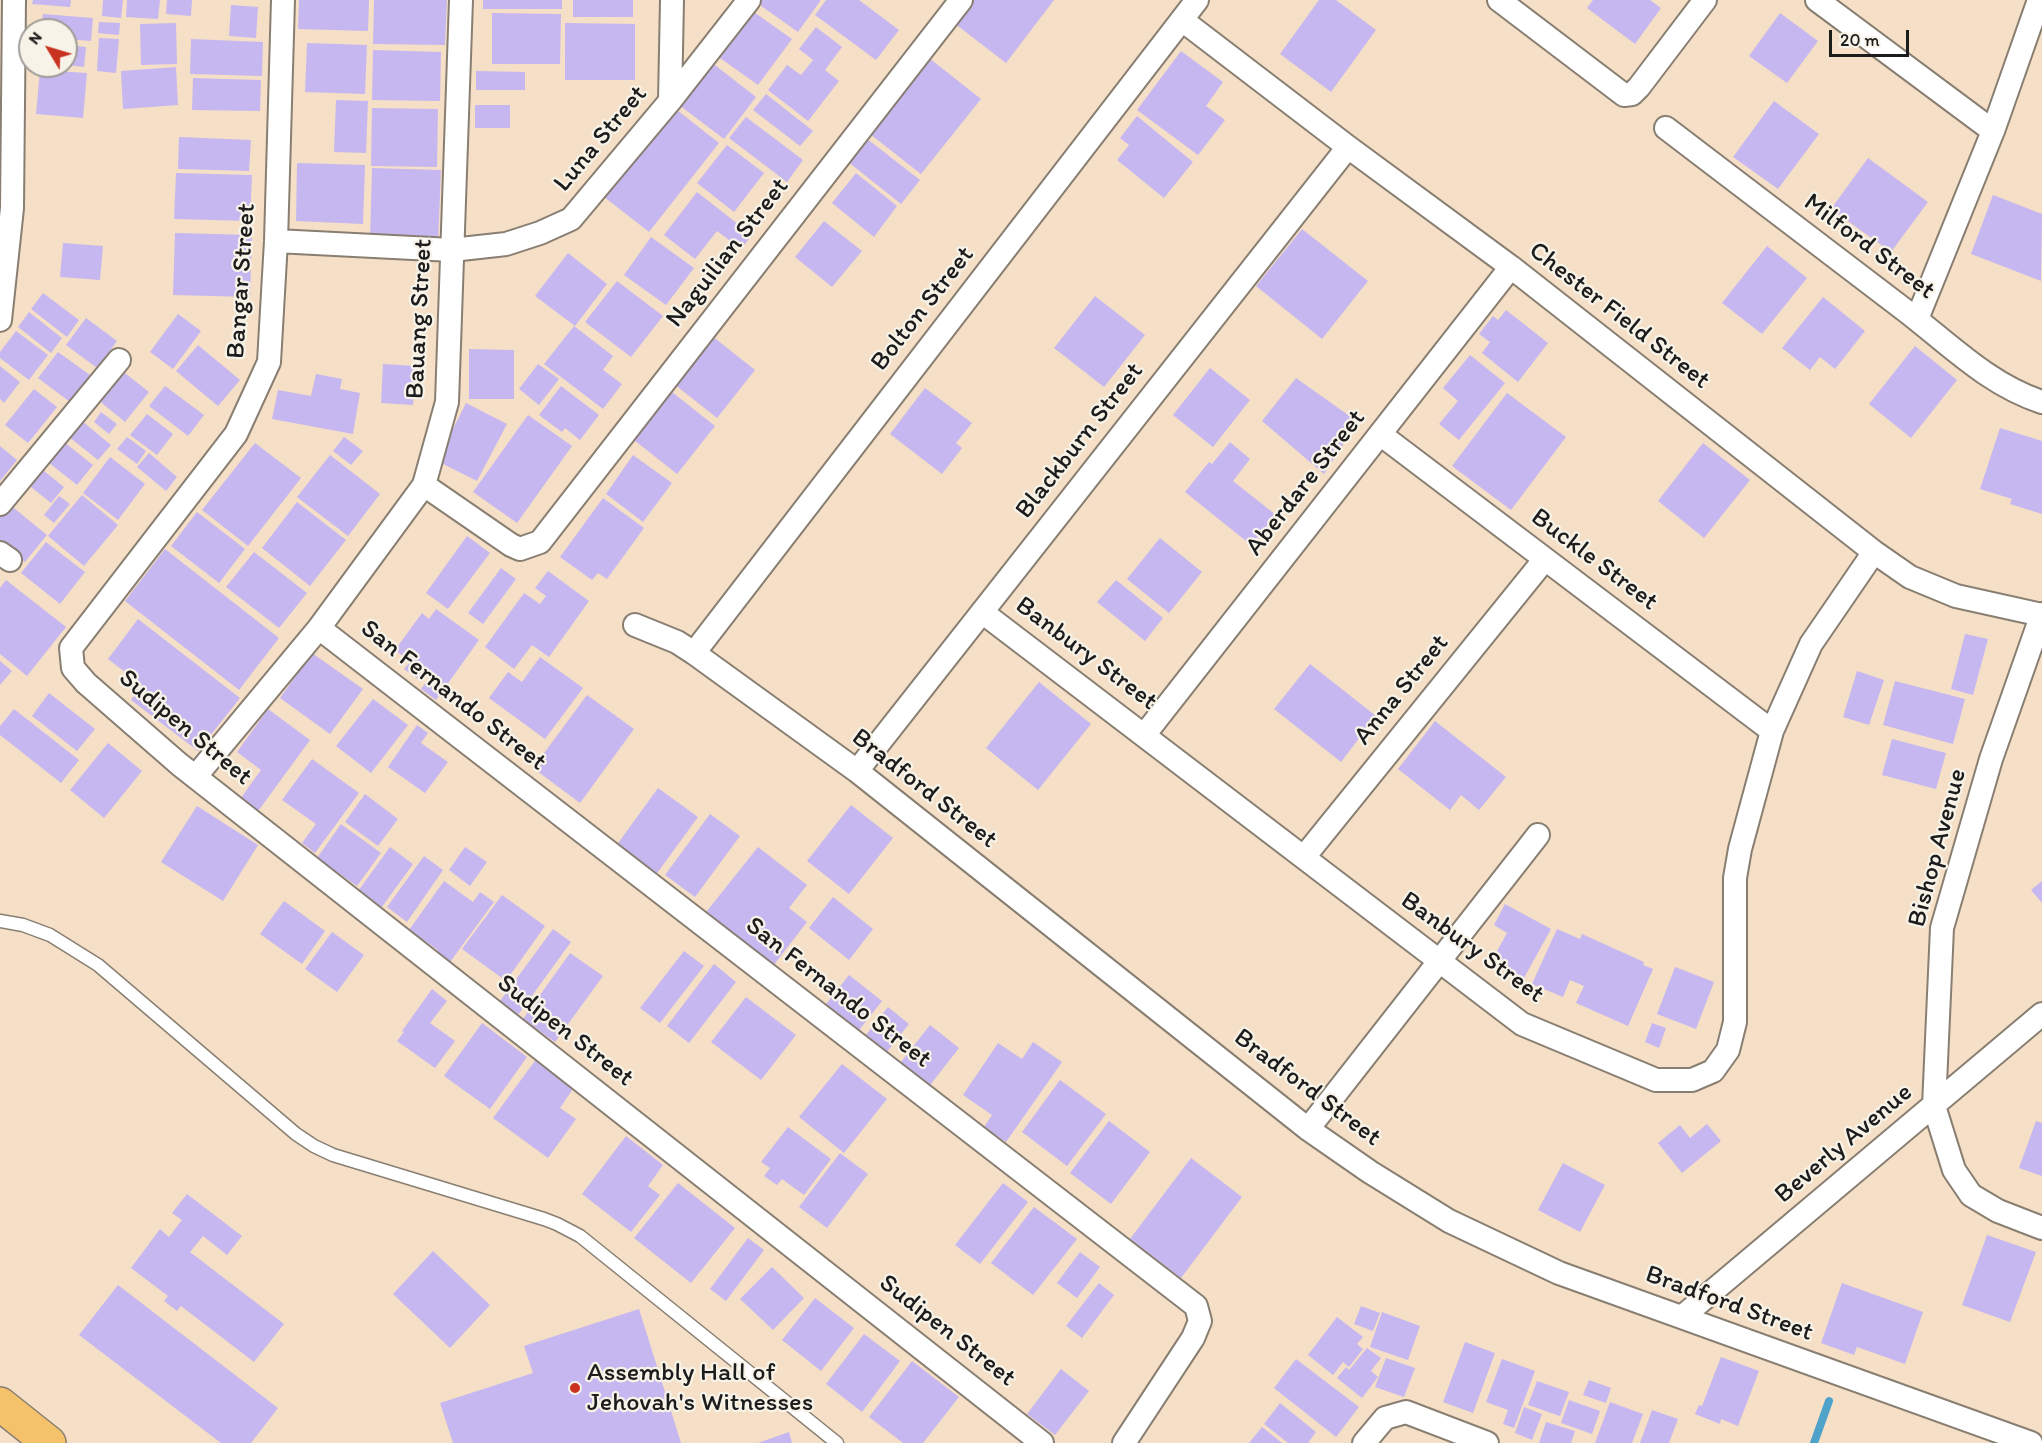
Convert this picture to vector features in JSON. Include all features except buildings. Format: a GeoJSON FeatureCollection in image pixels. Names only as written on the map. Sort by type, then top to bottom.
{"type":"FeatureCollection","features":[{"type":"Feature","properties":{"kind":"main road"},"geometry":{"type":"LineString","coordinates":[[0,1404],[49,1443]]}},
{"type":"Feature","properties":{"kind":"street","name":"Bangar Street"},"geometry":{"type":"LineString","coordinates":[[71,648],[236,434],[269,362],[276,241],[283,0]]}},
{"type":"Feature","properties":{"kind":"street","name":"Bauang Street"},"geometry":{"type":"LineString","coordinates":[[196,776],[319,628],[424,485],[447,402],[461,0]]}},
{"type":"Feature","properties":{"kind":"street"},"geometry":{"type":"LineString","coordinates":[[670,101],[672,0]]}},
{"type":"Feature","properties":{"kind":"street","name":"Luna Street"},"geometry":{"type":"LineString","coordinates":[[276,241],[452,250],[506,244],[540,233],[571,219],[670,101],[749,0]]}},
{"type":"Feature","properties":{"kind":"street","name":"Naguilian Street"},"geometry":{"type":"LineString","coordinates":[[424,485],[511,545],[520,549],[540,542],[961,0]]}},
{"type":"Feature","properties":{"kind":"street","name":"Bolton Street"},"geometry":{"type":"LineString","coordinates":[[694,653],[1197,0]]}},
{"type":"Feature","properties":{"kind":"street"},"geometry":{"type":"LineString","coordinates":[[1499,0],[1624,96],[1632,94],[1638,87],[1705,0]]}},
{"type":"Feature","properties":{"kind":"street"},"geometry":{"type":"LineString","coordinates":[[1817,0],[1993,131]]}},
{"type":"Feature","properties":{"kind":"street"},"geometry":{"type":"LineString","coordinates":[[1917,319],[1993,131],[2039,0]]}},
{"type":"Feature","properties":{"kind":"street"},"geometry":{"type":"LineString","coordinates":[[0,320],[12,208],[9,2]]}},
{"type":"Feature","properties":{"kind":"street","name":"Chester Field Street"},"geometry":{"type":"LineString","coordinates":[[1182,20],[1348,147],[1511,267],[1910,578],[1956,596],[2042,615]]}},
{"type":"Feature","properties":{"kind":"street","name":"Milford Street"},"geometry":{"type":"LineString","coordinates":[[1666,128],[1990,377],[2022,395],[2042,402]]}},
{"type":"Feature","properties":{"kind":"street","name":"Blackburn Street"},"geometry":{"type":"LineString","coordinates":[[857,771],[1348,147]]}},
{"type":"Feature","properties":{"kind":"street","name":"Aberdare Street"},"geometry":{"type":"LineString","coordinates":[[1145,735],[1511,267]]}},
{"type":"Feature","properties":{"kind":"street"},"geometry":{"type":"LineString","coordinates":[[0,504],[119,360]]}},
{"type":"Feature","properties":{"kind":"street","name":"Buckle Street"},"geometry":{"type":"LineString","coordinates":[[1380,434],[1772,731]]}},
{"type":"Feature","properties":{"kind":"street","name":"Banbury Street"},"geometry":{"type":"LineString","coordinates":[[982,612],[1522,1024],[1656,1080],[1692,1080],[1713,1071],[1728,1050],[1735,1022],[1735,878],[1740,849],[1772,731],[1811,644],[1874,552]]}},
{"type":"Feature","properties":{"kind":"street","name":"Anna Street"},"geometry":{"type":"LineString","coordinates":[[1304,857],[1545,559]]}},
{"type":"Feature","properties":{"kind":"street","name":"Bishop Avenue"},"geometry":{"type":"LineString","coordinates":[[2042,615],[1991,759],[1942,928],[1934,1106],[1954,1170],[1971,1195],[1998,1211],[2042,1228]]}},
{"type":"Feature","properties":{"kind":"street","name":"Bradford Street"},"geometry":{"type":"LineString","coordinates":[[635,625],[677,642],[694,653],[857,771],[1308,1129],[1370,1172],[1449,1221],[1559,1273],[2031,1443]]}},
{"type":"Feature","properties":{"kind":"street","name":"San Fernando Street"},"geometry":{"type":"LineString","coordinates":[[319,628],[1196,1306],[1200,1321],[1193,1338],[1124,1443]]}},
{"type":"Feature","properties":{"kind":"street","name":"Sudipen Street"},"geometry":{"type":"LineString","coordinates":[[71,648],[73,668],[86,683],[179,764],[1042,1443]]}},
{"type":"Feature","properties":{"kind":"street"},"geometry":{"type":"LineString","coordinates":[[1308,1129],[1538,835]]}},
{"type":"Feature","properties":{"kind":"street","name":"Beverly Avenue"},"geometry":{"type":"LineString","coordinates":[[1682,1317],[2042,1014]]}},
{"type":"Feature","properties":{"kind":"street"},"geometry":{"type":"LineString","coordinates":[[1364,1443],[1385,1418],[1406,1412],[1487,1443]]}},
{"type":"Feature","properties":{"kind":"lane"},"geometry":{"type":"LineString","coordinates":[[0,921],[23,925],[50,935],[98,965],[296,1134],[314,1146],[343,1158],[556,1224],[580,1236],[837,1443]]}},
{"type":"Feature","properties":{"kind":"waterway"},"geometry":{"type":"LineString","coordinates":[[1814,1443],[1829,1401]]}},
{"type":"Feature","properties":{"kind":"place","name":"Assembly Hall of Jehovah's Witnesses"},"geometry":{"type":"Point","coordinates":[575,1388]}}]}
